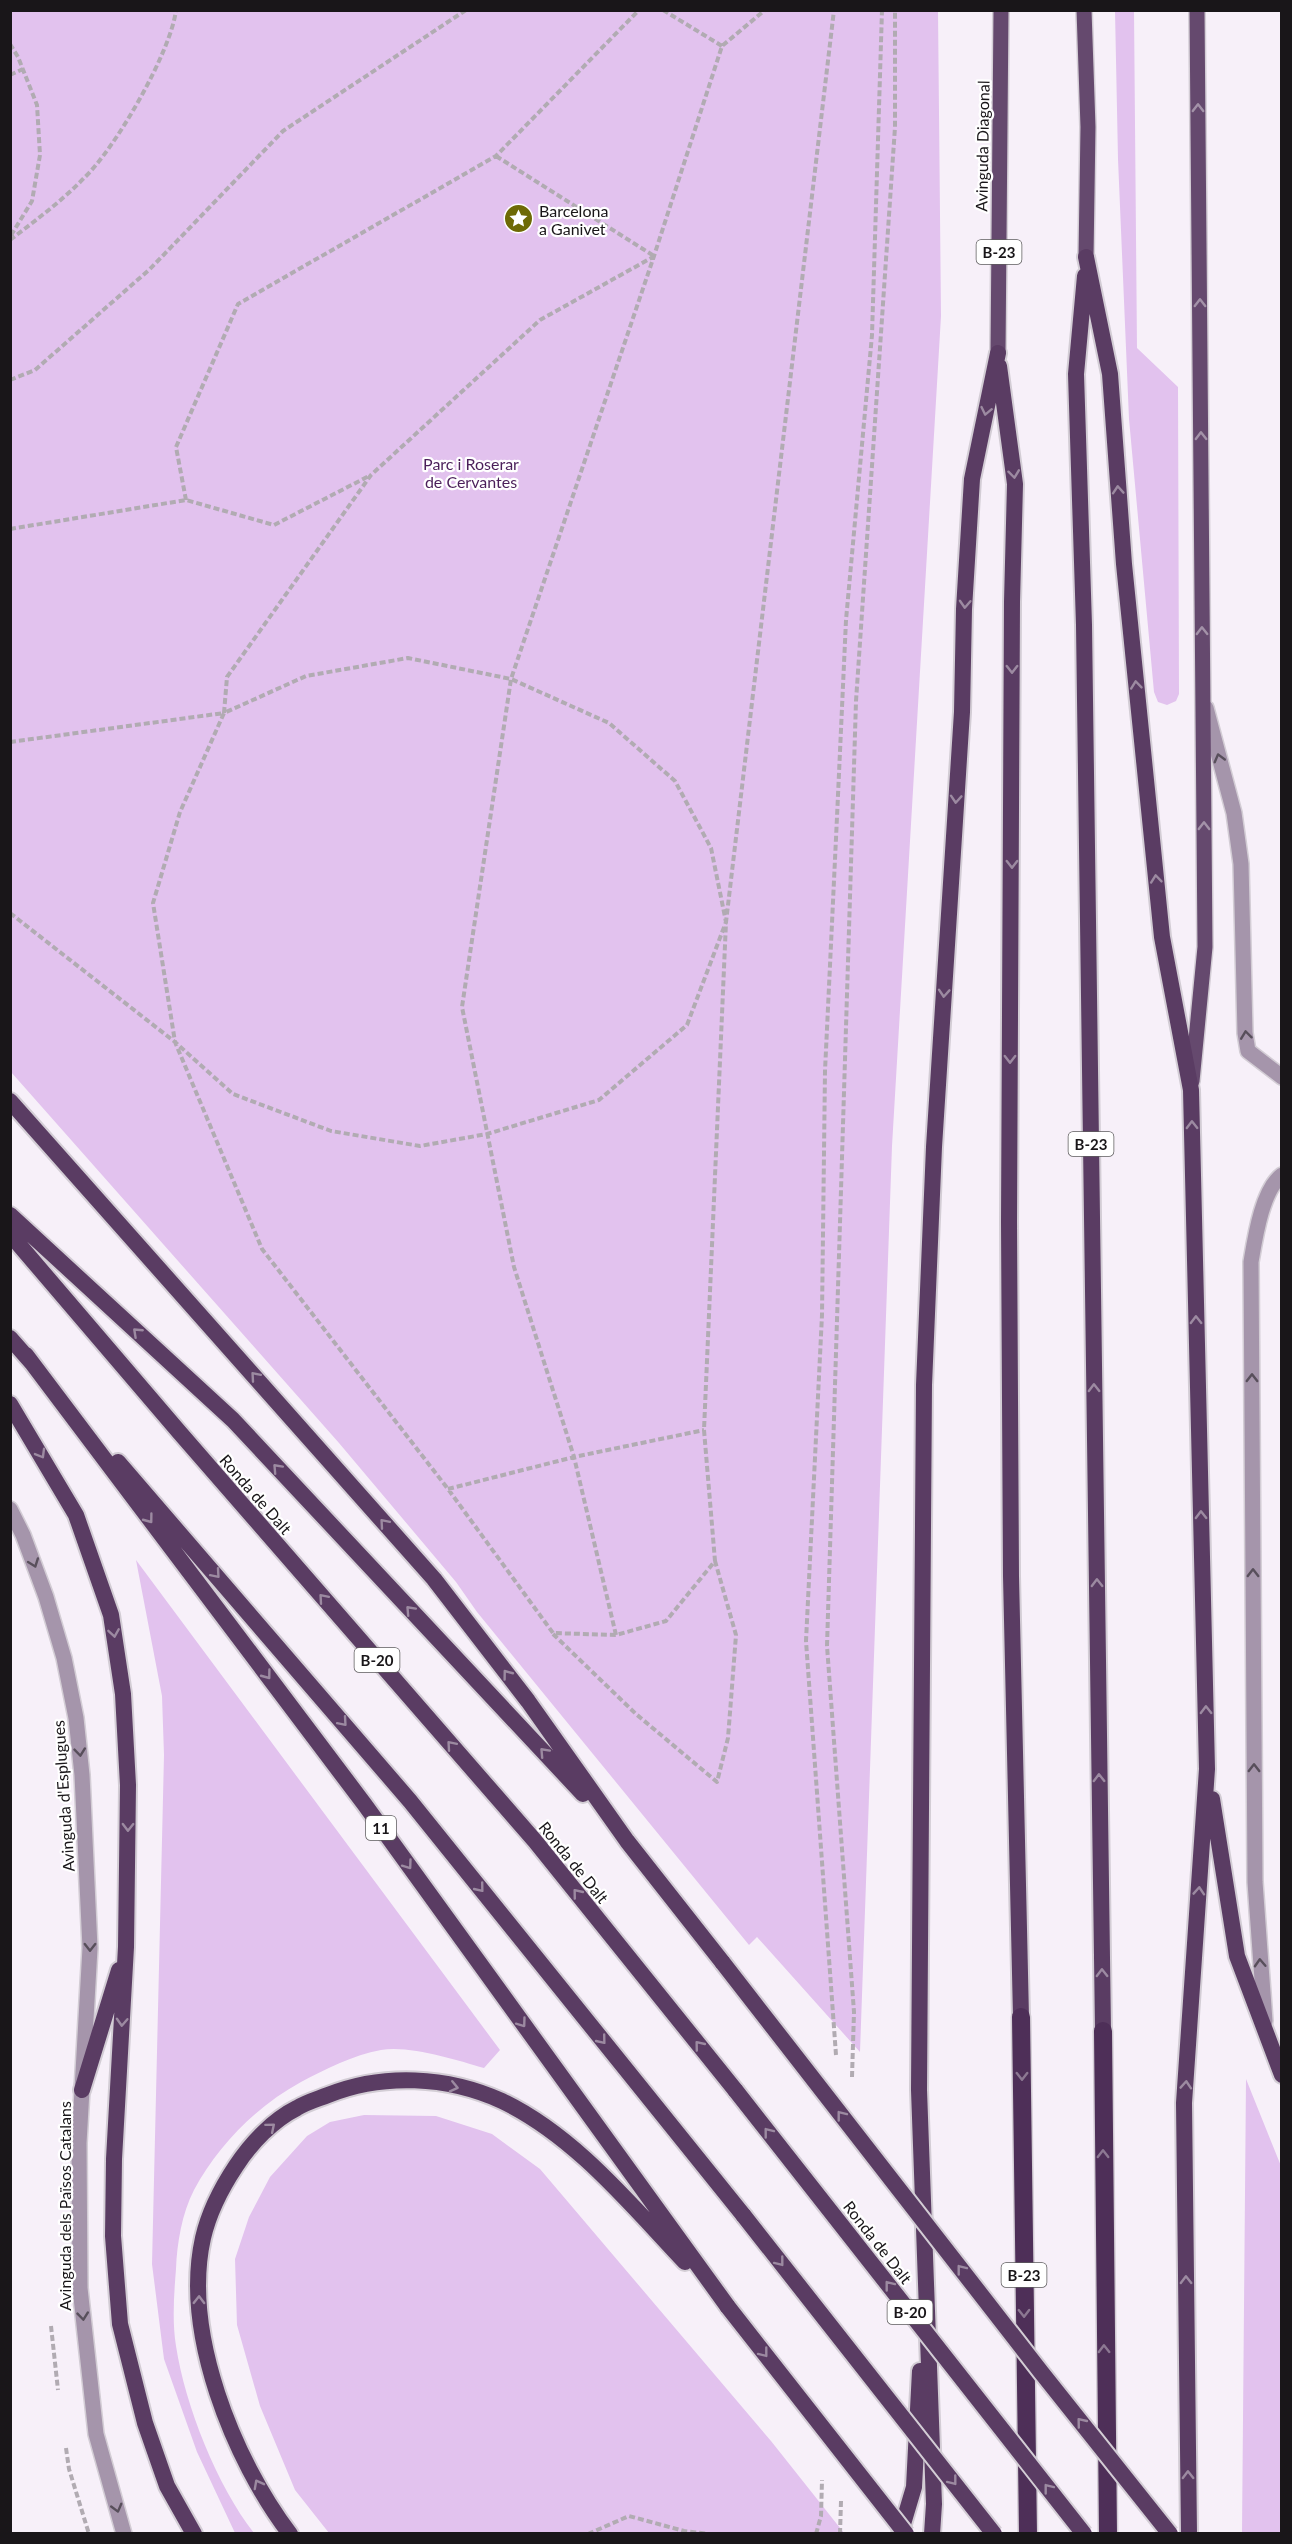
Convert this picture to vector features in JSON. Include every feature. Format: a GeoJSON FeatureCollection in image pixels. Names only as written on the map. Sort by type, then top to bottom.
{"type":"FeatureCollection","features":[{"type":"Feature","properties":{"kind":"highway","name":"B-23"},"geometry":{"type":"LineString","coordinates":[[1086,257],[1076,374],[1084,625],[1108,2534]]}},
{"type":"Feature","properties":{"kind":"highway"},"geometry":{"type":"LineString","coordinates":[[1086,257],[1110,374],[1124,564],[1162,937],[1191,1090],[1207,1768],[1184,2103],[1189,2534]]}},
{"type":"Feature","properties":{"kind":"highway","name":"B-23"},"geometry":{"type":"LineString","coordinates":[[998,353],[1015,484],[1012,602],[1009,1222],[1011,1576],[1021,2018],[1028,2534]]}},
{"type":"Feature","properties":{"kind":"highway"},"geometry":{"type":"LineString","coordinates":[[932,2534],[934,2504],[919,2090],[924,1385],[934,1147],[962,712],[964,609],[972,479],[998,353]]}},
{"type":"Feature","properties":{"kind":"highway"},"geometry":{"type":"LineString","coordinates":[[10,1101],[434,1579],[528,1701],[627,1841],[1170,2534]]}},
{"type":"Feature","properties":{"kind":"highway"},"geometry":{"type":"LineString","coordinates":[[10,1215],[233,1420],[627,1841]]}},
{"type":"Feature","properties":{"kind":"highway","name":"Ronda de Dalt"},"geometry":{"type":"LineString","coordinates":[[10,1234],[535,1841],[736,2091],[1084,2534]]}},
{"type":"Feature","properties":{"kind":"highway"},"geometry":{"type":"LineString","coordinates":[[10,1338],[410,1801],[744,2216],[994,2534]]}},
{"type":"Feature","properties":{"kind":"highway","name":"11"},"geometry":{"type":"LineString","coordinates":[[26,1355],[365,1805],[728,2307]]}},
{"type":"Feature","properties":{"kind":"highway"},"geometry":{"type":"LineString","coordinates":[[10,1404],[76,1515],[111,1615],[123,1694],[128,1785],[126,1947],[113,2225],[120,2324],[145,2423],[167,2486],[194,2534]]}},
{"type":"Feature","properties":{"kind":"highway"},"geometry":{"type":"LineString","coordinates":[[1207,1768],[1237,1956],[1281,2075]]}},
{"type":"Feature","properties":{"kind":"highway"},"geometry":{"type":"LineString","coordinates":[[82,2090],[126,1947]]}},
{"type":"Feature","properties":{"kind":"highway"},"geometry":{"type":"LineString","coordinates":[[290,2534],[260,2488],[224,2411],[206,2353],[199,2312],[203,2238],[226,2180],[245,2152],[270,2127],[297,2108],[362,2084],[403,2079],[433,2082],[470,2090],[501,2101],[532,2118],[594,2168],[728,2307],[906,2534]]}},
{"type":"Feature","properties":{"kind":"highway"},"geometry":{"type":"LineString","coordinates":[[900,2534],[914,2487],[926,2254]]}},
{"type":"Feature","properties":{"kind":"main road","name":"Avinguda Diagonal"},"geometry":{"type":"LineString","coordinates":[[998,353],[1001,10]]}},
{"type":"Feature","properties":{"kind":"main road","name":"B-23"},"geometry":{"type":"LineString","coordinates":[[1084,10],[1088,127],[1086,257]]}},
{"type":"Feature","properties":{"kind":"main road"},"geometry":{"type":"LineString","coordinates":[[1191,1090],[1205,947],[1197,10]]}},
{"type":"Feature","properties":{"kind":"street"},"geometry":{"type":"LineString","coordinates":[[1203,698],[1236,823],[1241,864],[1245,1033],[1248,1051],[1281,1077]]}},
{"type":"Feature","properties":{"kind":"street"},"geometry":{"type":"LineString","coordinates":[[1268,2042],[1260,1975],[1255,1882],[1251,1262],[1255,1233],[1264,1205],[1276,1179],[1281,1175]]}},
{"type":"Feature","properties":{"kind":"street","name":"Avinguda d'Esplugues"},"geometry":{"type":"LineString","coordinates":[[10,1509],[23,1535],[46,1597],[64,1658],[76,1718],[82,1775],[90,1948],[82,2090]]}},
{"type":"Feature","properties":{"kind":"street","name":"Avinguda dels Països Catalans"},"geometry":{"type":"LineString","coordinates":[[82,2090],[79,2142],[80,2288],[96,2434],[124,2534]]}},
{"type":"Feature","properties":{"kind":"path"},"geometry":{"type":"LineString","coordinates":[[10,239],[86,177],[113,141],[163,55],[175,22],[176,10]]}},
{"type":"Feature","properties":{"kind":"path"},"geometry":{"type":"LineString","coordinates":[[10,380],[35,370],[150,269],[283,131],[466,10]]}},
{"type":"Feature","properties":{"kind":"path"},"geometry":{"type":"LineString","coordinates":[[186,500],[176,447],[238,304],[496,156],[639,10]]}},
{"type":"Feature","properties":{"kind":"path"},"geometry":{"type":"LineString","coordinates":[[663,10],[722,46]]}},
{"type":"Feature","properties":{"kind":"path"},"geometry":{"type":"LineString","coordinates":[[616,1635],[574,1457],[514,1267],[462,1007],[511,679],[654,256],[722,46],[765,10]]}},
{"type":"Feature","properties":{"kind":"path"},"geometry":{"type":"LineString","coordinates":[[654,256],[540,320],[371,475],[227,677],[224,713],[180,812],[153,903],[175,1042],[262,1249],[448,1490],[553,1633],[636,1714],[717,1782],[728,1738],[736,1635],[715,1561],[704,1430],[726,922],[834,10]]}},
{"type":"Feature","properties":{"kind":"path"},"geometry":{"type":"LineString","coordinates":[[836,2063],[837,2039],[806,1641],[822,1315],[825,1071],[837,805],[846,620],[872,335],[882,10]]}},
{"type":"Feature","properties":{"kind":"path"},"geometry":{"type":"LineString","coordinates":[[854,2012],[827,1646],[856,701],[895,127],[895,10]]}},
{"type":"Feature","properties":{"kind":"path"},"geometry":{"type":"LineString","coordinates":[[10,44],[37,105],[40,155],[32,201],[10,239]]}},
{"type":"Feature","properties":{"kind":"path"},"geometry":{"type":"LineString","coordinates":[[10,75],[23,69]]}},
{"type":"Feature","properties":{"kind":"path"},"geometry":{"type":"LineString","coordinates":[[496,156],[654,256]]}},
{"type":"Feature","properties":{"kind":"path"},"geometry":{"type":"LineString","coordinates":[[10,529],[186,500],[273,525],[371,475]]}},
{"type":"Feature","properties":{"kind":"path"},"geometry":{"type":"LineString","coordinates":[[10,742],[224,713],[306,676],[408,658],[511,679],[609,723],[675,781],[711,848],[726,922],[687,1025],[598,1100],[487,1134],[420,1146],[331,1131],[233,1094],[175,1042],[10,914]]}},
{"type":"Feature","properties":{"kind":"path"},"geometry":{"type":"LineString","coordinates":[[448,1490],[574,1457],[704,1430]]}},
{"type":"Feature","properties":{"kind":"path"},"geometry":{"type":"LineString","coordinates":[[553,1633],[616,1635],[666,1621],[715,1561]]}},
{"type":"Feature","properties":{"kind":"path"},"geometry":{"type":"LineString","coordinates":[[816,2534],[821,2516],[822,2469]]}},
{"type":"Feature","properties":{"kind":"path"},"geometry":{"type":"LineString","coordinates":[[588,2534],[629,2516],[684,2531],[709,2534]]}},
{"type":"Feature","properties":{"kind":"green space","name":"Parc i Roserar de Cervantes"},"geometry":{"type":"Polygon","coordinates":[[[11,10],[938,11],[941,316],[892,1146],[860,2052],[757,1937],[749,1945],[477,1612],[456,1582],[339,1443],[11,1072],[11,10]]]}},
{"type":"Feature","properties":{"kind":"green space"},"geometry":{"type":"Polygon","coordinates":[[[1115,11],[1134,11],[1137,348],[1178,387],[1179,694],[1176,701],[1167,705],[1158,702],[1154,692],[1129,419],[1118,159],[1115,11]]]}},
{"type":"Feature","properties":{"kind":"green space"},"geometry":{"type":"Polygon","coordinates":[[[136,1560],[500,2050],[484,2068],[433,2054],[393,2049],[360,2055],[330,2067],[285,2092],[254,2115],[227,2142],[194,2190],[183,2218],[178,2249],[174,2327],[180,2369],[195,2419],[215,2469],[240,2514],[254,2533],[235,2533],[197,2452],[164,2359],[152,2264],[164,1755],[162,1696],[136,1560]]]}},
{"type":"Feature","properties":{"kind":"green space"},"geometry":{"type":"Polygon","coordinates":[[[1246,2079],[1281,2166],[1281,2533],[1242,2533],[1246,2079]]]}},
{"type":"Feature","properties":{"kind":"green space"},"geometry":{"type":"Polygon","coordinates":[[[364,2115],[436,2116],[492,2134],[540,2169],[771,2441],[844,2533],[329,2533],[295,2490],[260,2406],[237,2325],[235,2259],[249,2217],[270,2177],[307,2136],[330,2122],[364,2115]]]}},
{"type":"Feature","properties":{"kind":"place","name":"Barcelona a Ganivet"},"geometry":{"type":"Point","coordinates":[518,219]}}]}
